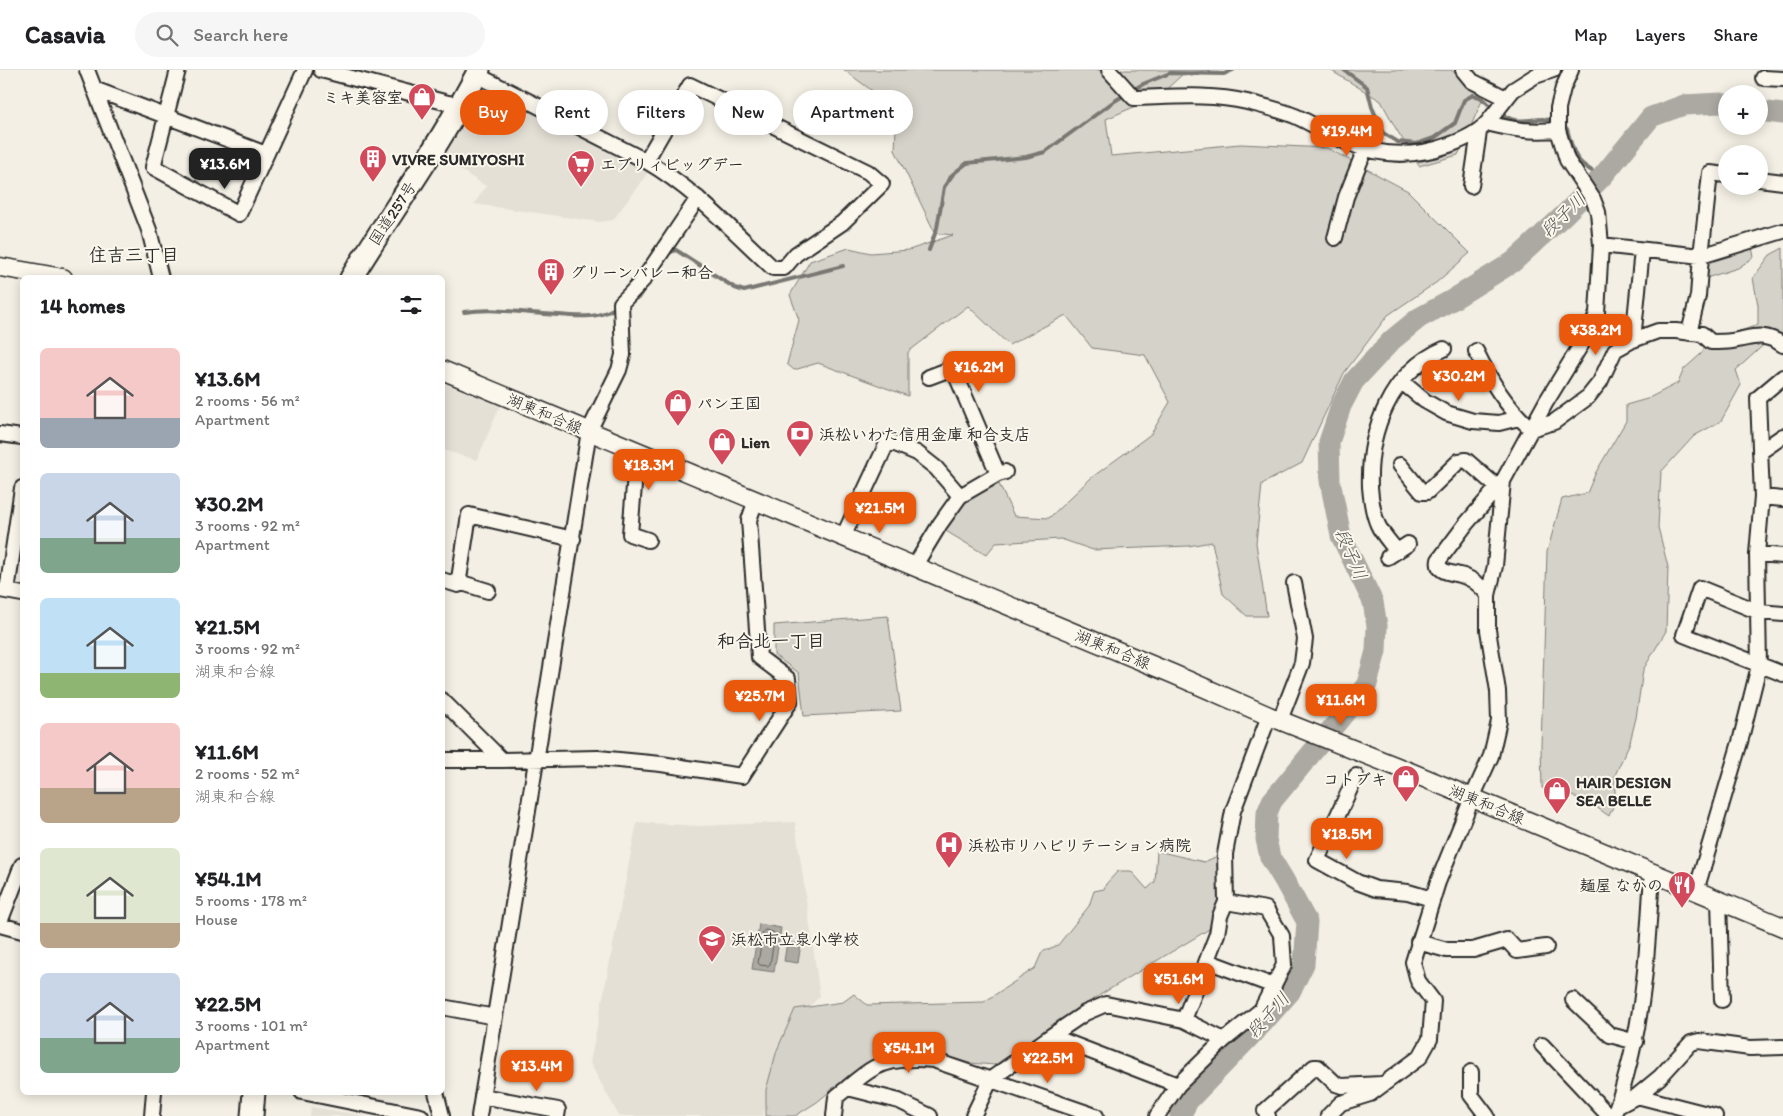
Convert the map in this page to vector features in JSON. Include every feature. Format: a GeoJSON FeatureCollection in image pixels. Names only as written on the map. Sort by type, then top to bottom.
{"type":"FeatureCollection","features":[{"type":"Feature","properties":{"kind":"highway","name":"国道257号"},"geometry":{"type":"LineString","coordinates":[[469,90],[478,72]]}},
{"type":"Feature","properties":{"kind":"highway","name":"国道257号"},"geometry":{"type":"LineString","coordinates":[[353,275],[460,107]]}},
{"type":"Feature","properties":{"kind":"highway"},"geometry":{"type":"LineString","coordinates":[[252,1116],[254,1095]]}},
{"type":"Feature","properties":{"kind":"main road"},"geometry":{"type":"LineString","coordinates":[[0,267],[47,275]]}},
{"type":"Feature","properties":{"kind":"main road","name":"湖東和合線"},"geometry":{"type":"LineString","coordinates":[[445,371],[1164,670],[1275,718],[1783,927]]}},
{"type":"Feature","properties":{"kind":"street"},"geometry":{"type":"LineString","coordinates":[[87,70],[149,230],[160,275]]}},
{"type":"Feature","properties":{"kind":"street"},"geometry":{"type":"LineString","coordinates":[[178,70],[153,168],[239,214],[304,70]]}},
{"type":"Feature","properties":{"kind":"street"},"geometry":{"type":"LineString","coordinates":[[321,70],[448,103],[460,104]]}},
{"type":"Feature","properties":{"kind":"street"},"geometry":{"type":"LineString","coordinates":[[1109,70],[1133,97],[1208,96],[1246,102],[1292,115],[1366,149],[1404,155],[1432,152],[1486,124],[1532,132],[1558,125]]}},
{"type":"Feature","properties":{"kind":"street"},"geometry":{"type":"LineString","coordinates":[[1463,70],[1476,76],[1504,101]]}},
{"type":"Feature","properties":{"kind":"street"},"geometry":{"type":"LineString","coordinates":[[1471,186],[1486,124],[1513,90],[1535,76],[1554,70]]}},
{"type":"Feature","properties":{"kind":"street"},"geometry":{"type":"LineString","coordinates":[[1488,595],[1478,583],[1466,576],[1444,571],[1438,564],[1439,560],[1500,484],[1530,429],[1592,327],[1597,313],[1601,245],[1598,212],[1593,199],[1567,160],[1558,125],[1562,88],[1571,70]]}},
{"type":"Feature","properties":{"kind":"street"},"geometry":{"type":"LineString","coordinates":[[478,72],[646,160],[667,173],[698,198],[773,268],[784,268],[796,254],[842,223],[882,184],[868,172],[690,85],[646,160]]}},
{"type":"Feature","properties":{"kind":"street"},"geometry":{"type":"LineString","coordinates":[[1763,78],[1783,79]]}},
{"type":"Feature","properties":{"kind":"street"},"geometry":{"type":"LineString","coordinates":[[94,89],[266,154]]}},
{"type":"Feature","properties":{"kind":"street"},"geometry":{"type":"LineString","coordinates":[[1334,238],[1346,196],[1366,149]]}},
{"type":"Feature","properties":{"kind":"street"},"geometry":{"type":"LineString","coordinates":[[1689,333],[1698,296],[1700,256],[1710,173],[1718,174]]}},
{"type":"Feature","properties":{"kind":"street"},"geometry":{"type":"LineString","coordinates":[[1768,180],[1783,182]]}},
{"type":"Feature","properties":{"kind":"street"},"geometry":{"type":"LineString","coordinates":[[479,1116],[589,431],[619,370],[623,355],[621,303],[642,280],[698,198]]}},
{"type":"Feature","properties":{"kind":"street"},"geometry":{"type":"LineString","coordinates":[[1601,245],[1700,256],[1783,231]]}},
{"type":"Feature","properties":{"kind":"street"},"geometry":{"type":"LineString","coordinates":[[1633,340],[1642,250]]}},
{"type":"Feature","properties":{"kind":"street"},"geometry":{"type":"LineString","coordinates":[[1530,429],[1554,422],[1588,397],[1600,382],[1615,350],[1633,340],[1658,331],[1702,334],[1712,342],[1732,341],[1759,335],[1777,340],[1783,345]]}},
{"type":"Feature","properties":{"kind":"street"},"geometry":{"type":"LineString","coordinates":[[1397,550],[1378,525],[1371,497],[1370,471],[1375,432],[1385,405],[1402,382],[1431,355],[1444,349]]}},
{"type":"Feature","properties":{"kind":"street"},"geometry":{"type":"LineString","coordinates":[[1476,351],[1498,392],[1518,418],[1530,429]]}},
{"type":"Feature","properties":{"kind":"street"},"geometry":{"type":"LineString","coordinates":[[914,567],[940,524],[960,496],[1002,473],[953,368],[929,377]]}},
{"type":"Feature","properties":{"kind":"street"},"geometry":{"type":"LineString","coordinates":[[1696,891],[1740,742],[1759,666],[1757,554],[1762,497],[1758,398],[1783,377]]}},
{"type":"Feature","properties":{"kind":"street"},"geometry":{"type":"LineString","coordinates":[[1402,382],[1425,401],[1446,413],[1473,421],[1498,424],[1518,418]]}},
{"type":"Feature","properties":{"kind":"street"},"geometry":{"type":"LineString","coordinates":[[0,434],[20,437]]}},
{"type":"Feature","properties":{"kind":"street"},"geometry":{"type":"LineString","coordinates":[[1760,452],[1783,436]]}},
{"type":"Feature","properties":{"kind":"street"},"geometry":{"type":"LineString","coordinates":[[843,537],[888,441],[918,454],[936,468],[960,496]]}},
{"type":"Feature","properties":{"kind":"street"},"geometry":{"type":"LineString","coordinates":[[637,450],[630,534],[648,540]]}},
{"type":"Feature","properties":{"kind":"street"},"geometry":{"type":"LineString","coordinates":[[1400,466],[1422,492],[1427,492],[1459,461],[1466,460],[1500,484]]}},
{"type":"Feature","properties":{"kind":"street"},"geometry":{"type":"LineString","coordinates":[[1328,1116],[1341,1103],[1370,1094],[1420,1057],[1430,1039],[1432,1001],[1418,981],[1413,962],[1432,899],[1472,798],[1491,756],[1499,721],[1498,691],[1488,630],[1488,595],[1495,566],[1500,484]]}},
{"type":"Feature","properties":{"kind":"street"},"geometry":{"type":"LineString","coordinates":[[1762,497],[1783,499]]}},
{"type":"Feature","properties":{"kind":"street"},"geometry":{"type":"LineString","coordinates":[[445,760],[598,758],[661,764],[742,776],[790,702],[788,679],[759,657],[748,520],[756,500]]}},
{"type":"Feature","properties":{"kind":"street"},"geometry":{"type":"LineString","coordinates":[[459,582],[468,515],[573,539]]}},
{"type":"Feature","properties":{"kind":"street"},"geometry":{"type":"LineString","coordinates":[[20,516],[4,590],[20,594]]}},
{"type":"Feature","properties":{"kind":"street"},"geometry":{"type":"LineString","coordinates":[[1757,554],[1783,556]]}},
{"type":"Feature","properties":{"kind":"street"},"geometry":{"type":"LineString","coordinates":[[445,581],[458,585],[459,582],[488,592]]}},
{"type":"Feature","properties":{"kind":"street"},"geometry":{"type":"LineString","coordinates":[[1184,1020],[1207,961],[1226,902],[1225,854],[1233,811],[1302,663],[1305,639],[1294,583]]}},
{"type":"Feature","properties":{"kind":"street"},"geometry":{"type":"LineString","coordinates":[[1783,614],[1759,612],[1700,588],[1684,635],[1783,674]]}},
{"type":"Feature","properties":{"kind":"street"},"geometry":{"type":"LineString","coordinates":[[445,703],[502,760]]}},
{"type":"Feature","properties":{"kind":"street"},"geometry":{"type":"LineString","coordinates":[[1356,776],[1317,860],[1357,882],[1376,889],[1408,892],[1432,899]]}},
{"type":"Feature","properties":{"kind":"street"},"geometry":{"type":"LineString","coordinates":[[20,870],[0,924],[20,930]]}},
{"type":"Feature","properties":{"kind":"street"},"geometry":{"type":"LineString","coordinates":[[1613,1113],[1636,1042],[1646,968],[1652,873]]}},
{"type":"Feature","properties":{"kind":"street"},"geometry":{"type":"LineString","coordinates":[[1719,900],[1722,1000]]}},
{"type":"Feature","properties":{"kind":"street"},"geometry":{"type":"LineString","coordinates":[[1157,1116],[1178,1085],[1224,1040],[1262,1010],[1284,965],[1282,936],[1266,909],[1226,902]]}},
{"type":"Feature","properties":{"kind":"street"},"geometry":{"type":"LineString","coordinates":[[1418,942],[1447,950],[1474,950],[1507,940],[1516,951],[1546,947]]}},
{"type":"Feature","properties":{"kind":"street"},"geometry":{"type":"LineString","coordinates":[[1207,961],[1274,986]]}},
{"type":"Feature","properties":{"kind":"street"},"geometry":{"type":"LineString","coordinates":[[1573,1000],[1610,1034],[1636,1042]]}},
{"type":"Feature","properties":{"kind":"street"},"geometry":{"type":"LineString","coordinates":[[973,1116],[991,1079],[1085,1013],[1106,1004],[1184,1020],[1224,1040]]}},
{"type":"Feature","properties":{"kind":"street"},"geometry":{"type":"LineString","coordinates":[[445,1008],[495,1017]]}},
{"type":"Feature","properties":{"kind":"street"},"geometry":{"type":"LineString","coordinates":[[1051,1036],[1178,1085]]}},
{"type":"Feature","properties":{"kind":"street"},"geometry":{"type":"LineString","coordinates":[[1613,1113],[1660,1077],[1692,1043],[1699,1041],[1750,1048],[1783,1047]]}},
{"type":"Feature","properties":{"kind":"street"},"geometry":{"type":"LineString","coordinates":[[1542,1045],[1613,1113]]}},
{"type":"Feature","properties":{"kind":"street"},"geometry":{"type":"LineString","coordinates":[[834,1116],[836,1097],[874,1068],[920,1058],[933,1060],[991,1079],[1096,1116]]}},
{"type":"Feature","properties":{"kind":"street"},"geometry":{"type":"LineString","coordinates":[[1268,1116],[1264,1111],[1314,1067],[1318,1067],[1336,1084],[1342,1086],[1383,1084]]}},
{"type":"Feature","properties":{"kind":"street"},"geometry":{"type":"LineString","coordinates":[[1471,1072],[1471,1094],[1487,1116]]}},
{"type":"Feature","properties":{"kind":"street"},"geometry":{"type":"LineString","coordinates":[[848,1088],[899,1101],[930,1116]]}},
{"type":"Feature","properties":{"kind":"street"},"geometry":{"type":"LineString","coordinates":[[152,1116],[154,1095]]}},
{"type":"Feature","properties":{"kind":"street"},"geometry":{"type":"LineString","coordinates":[[317,1095],[421,1116]]}},
{"type":"Feature","properties":{"kind":"street"},"geometry":{"type":"LineString","coordinates":[[437,1095],[442,1116]]}},
{"type":"Feature","properties":{"kind":"street"},"geometry":{"type":"LineString","coordinates":[[482,1096],[558,1110],[557,1116]]}},
{"type":"Feature","properties":{"kind":"street"},"geometry":{"type":"LineString","coordinates":[[1637,1096],[1715,1116]]}},
{"type":"Feature","properties":{"kind":"shaded area"},"geometry":{"type":"Polygon","coordinates":[[[844,70],[1219,70],[1184,73],[1159,96],[1106,119],[1111,156],[1240,144],[1327,148],[1408,191],[1470,253],[1437,282],[1388,315],[1344,373],[1302,463],[1262,484],[1256,543],[1267,616],[1247,616],[1223,594],[1212,542],[1188,546],[1093,550],[1061,539],[996,543],[986,555],[944,530],[962,502],[999,484],[1014,516],[1049,518],[1091,478],[1151,434],[1170,402],[1145,355],[1092,348],[1066,315],[1009,345],[968,306],[908,352],[908,396],[818,363],[794,370],[787,364],[799,320],[790,295],[810,261],[849,248],[871,253],[909,250],[953,235],[935,233],[895,150],[896,135],[913,135],[913,90],[871,90],[844,70]]]}},
{"type":"Feature","properties":{"kind":"shaded area"},"geometry":{"type":"Polygon","coordinates":[[[1330,70],[1451,70],[1485,94],[1458,155],[1419,166],[1381,101],[1330,70]]]}},
{"type":"Feature","properties":{"kind":"shaded area"},"geometry":{"type":"Polygon","coordinates":[[[485,85],[495,90],[482,90],[485,85]]]}},
{"type":"Feature","properties":{"kind":"shaded area"},"geometry":{"type":"Polygon","coordinates":[[[526,106],[536,111],[536,135],[582,135],[650,170],[613,220],[600,222],[474,204],[486,186],[441,158],[460,126],[460,135],[526,135],[526,106]]]}},
{"type":"Feature","properties":{"kind":"shaded area"},"geometry":{"type":"Polygon","coordinates":[[[1752,247],[1754,257],[1738,268],[1703,279],[1706,260],[1752,247]]]}},
{"type":"Feature","properties":{"kind":"shaded area"},"geometry":{"type":"Polygon","coordinates":[[[1783,248],[1783,336],[1769,340],[1736,370],[1741,385],[1721,421],[1694,436],[1661,472],[1658,527],[1668,567],[1666,631],[1643,670],[1636,718],[1630,742],[1615,775],[1615,802],[1609,816],[1586,800],[1542,788],[1541,746],[1547,552],[1562,499],[1587,493],[1596,472],[1626,421],[1626,405],[1647,399],[1678,383],[1684,369],[1701,354],[1711,336],[1737,332],[1758,325],[1758,305],[1753,278],[1770,255],[1783,248]]]}},
{"type":"Feature","properties":{"kind":"shaded area"},"geometry":{"type":"Polygon","coordinates":[[[445,384],[500,406],[477,460],[445,451],[445,384]]]}},
{"type":"Feature","properties":{"kind":"shaded area"},"geometry":{"type":"Polygon","coordinates":[[[888,616],[901,711],[804,716],[799,673],[774,655],[774,625],[888,616]]]}},
{"type":"Feature","properties":{"kind":"shaded area","name":"浜松市立泉小学校"},"geometry":{"type":"Polygon","coordinates":[[[637,822],[698,826],[795,822],[820,996],[795,1021],[780,1047],[763,1116],[619,1116],[590,1063],[637,822]]]}},
{"type":"Feature","properties":{"kind":"shaded area"},"geometry":{"type":"Polygon","coordinates":[[[1157,851],[1204,862],[1220,855],[1221,899],[1211,928],[1100,995],[995,1065],[969,1063],[935,1053],[897,1054],[851,1074],[817,1102],[795,1116],[766,1116],[766,1090],[777,1050],[795,1009],[843,1002],[854,994],[867,1005],[984,1002],[1035,968],[1042,952],[1058,945],[1089,906],[1094,891],[1104,889],[1118,871],[1131,871],[1147,889],[1155,882],[1157,851]]]}},
{"type":"Feature","properties":{"kind":"shaded area"},"geometry":{"type":"Polygon","coordinates":[[[311,1107],[368,1116],[310,1116],[311,1107]]]}},
{"type":"Feature","properties":{"kind":"water"},"geometry":{"type":"Polygon","coordinates":[[[759,924],[781,928],[774,972],[752,969],[759,924]]]}},
{"type":"Feature","properties":{"kind":"water"},"geometry":{"type":"Polygon","coordinates":[[[787,942],[801,944],[798,963],[784,961],[787,942]]]}},
{"type":"Feature","properties":{"kind":"waterway"},"geometry":{"type":"LineString","coordinates":[[929,250],[937,228],[944,187],[953,174],[967,163],[1026,157],[1045,152],[1113,102],[1143,84],[1170,73],[1224,74],[1233,70]]}},
{"type":"Feature","properties":{"kind":"waterway"},"geometry":{"type":"LineString","coordinates":[[1344,70],[1367,87],[1372,107],[1383,133],[1398,142],[1417,144],[1434,138],[1455,123],[1464,100],[1473,95],[1480,97],[1494,109]]}},
{"type":"Feature","properties":{"kind":"waterway","name":"段子川"},"geometry":{"type":"LineString","coordinates":[[1180,1116],[1188,1101],[1290,992],[1304,964],[1307,922],[1270,857],[1266,839],[1267,813],[1272,801],[1367,684],[1376,651],[1377,626],[1373,602],[1341,536],[1330,481],[1329,442],[1341,406],[1354,381],[1392,340],[1419,318],[1513,262],[1602,177],[1651,117],[1684,105],[1718,103]]}},
{"type":"Feature","properties":{"kind":"waterway","name":"段子川"},"geometry":{"type":"LineString","coordinates":[[1768,112],[1783,114]]}},
{"type":"Feature","properties":{"kind":"waterway"},"geometry":{"type":"LineString","coordinates":[[1499,113],[1515,120],[1541,119],[1554,122]]}},
{"type":"Feature","properties":{"kind":"waterway"},"geometry":{"type":"LineString","coordinates":[[1561,125],[1567,129],[1577,159],[1602,177]]}},
{"type":"Feature","properties":{"kind":"waterway"},"geometry":{"type":"LineString","coordinates":[[667,254],[676,250],[701,266]]}},
{"type":"Feature","properties":{"kind":"waterway"},"geometry":{"type":"LineString","coordinates":[[713,274],[735,288],[744,291],[843,266]]}},
{"type":"Feature","properties":{"kind":"waterway"},"geometry":{"type":"LineString","coordinates":[[638,298],[645,287]]}},
{"type":"Feature","properties":{"kind":"waterway"},"geometry":{"type":"LineString","coordinates":[[464,312],[494,310],[589,316],[605,313],[613,309]]}},
{"type":"Feature","properties":{"kind":"place","name":"ミキ美容室"},"geometry":{"type":"Point","coordinates":[422,121]}},
{"type":"Feature","properties":{"kind":"place","name":"VIVRE SUMIYOSHI"},"geometry":{"type":"Point","coordinates":[373,183]}},
{"type":"Feature","properties":{"kind":"place","name":"エブリィビッグデー"},"geometry":{"type":"Point","coordinates":[581,188]}},
{"type":"Feature","properties":{"kind":"place","name":"グリーンバレー和合"},"geometry":{"type":"Point","coordinates":[551,296]}},
{"type":"Feature","properties":{"kind":"place","name":"パン王国"},"geometry":{"type":"Point","coordinates":[678,427]}},
{"type":"Feature","properties":{"kind":"place","name":"浜松いわた信用金庫 和合支店"},"geometry":{"type":"Point","coordinates":[800,458]}},
{"type":"Feature","properties":{"kind":"place","name":"Lien"},"geometry":{"type":"Point","coordinates":[722,466]}},
{"type":"Feature","properties":{"kind":"place","name":"コトブキ"},"geometry":{"type":"Point","coordinates":[1406,803]}},
{"type":"Feature","properties":{"kind":"place","name":"HAIR DESIGN SEA BELLE"},"geometry":{"type":"Point","coordinates":[1557,815]}},
{"type":"Feature","properties":{"kind":"place","name":"浜松市リハビリテーション病院"},"geometry":{"type":"Point","coordinates":[949,869]}},
{"type":"Feature","properties":{"kind":"place","name":"麺屋 なかの"},"geometry":{"type":"Point","coordinates":[1682,909]}},
{"type":"Feature","properties":{"kind":"place","name":"浜松市立泉小学校"},"geometry":{"type":"Point","coordinates":[712,963]}},
{"type":"Feature","properties":{"kind":"district","name":"住吉三丁目"},"geometry":{"type":"Point","coordinates":[134,255]}},
{"type":"Feature","properties":{"kind":"district","name":"和合北一丁目"},"geometry":{"type":"Point","coordinates":[771,641]}}]}
